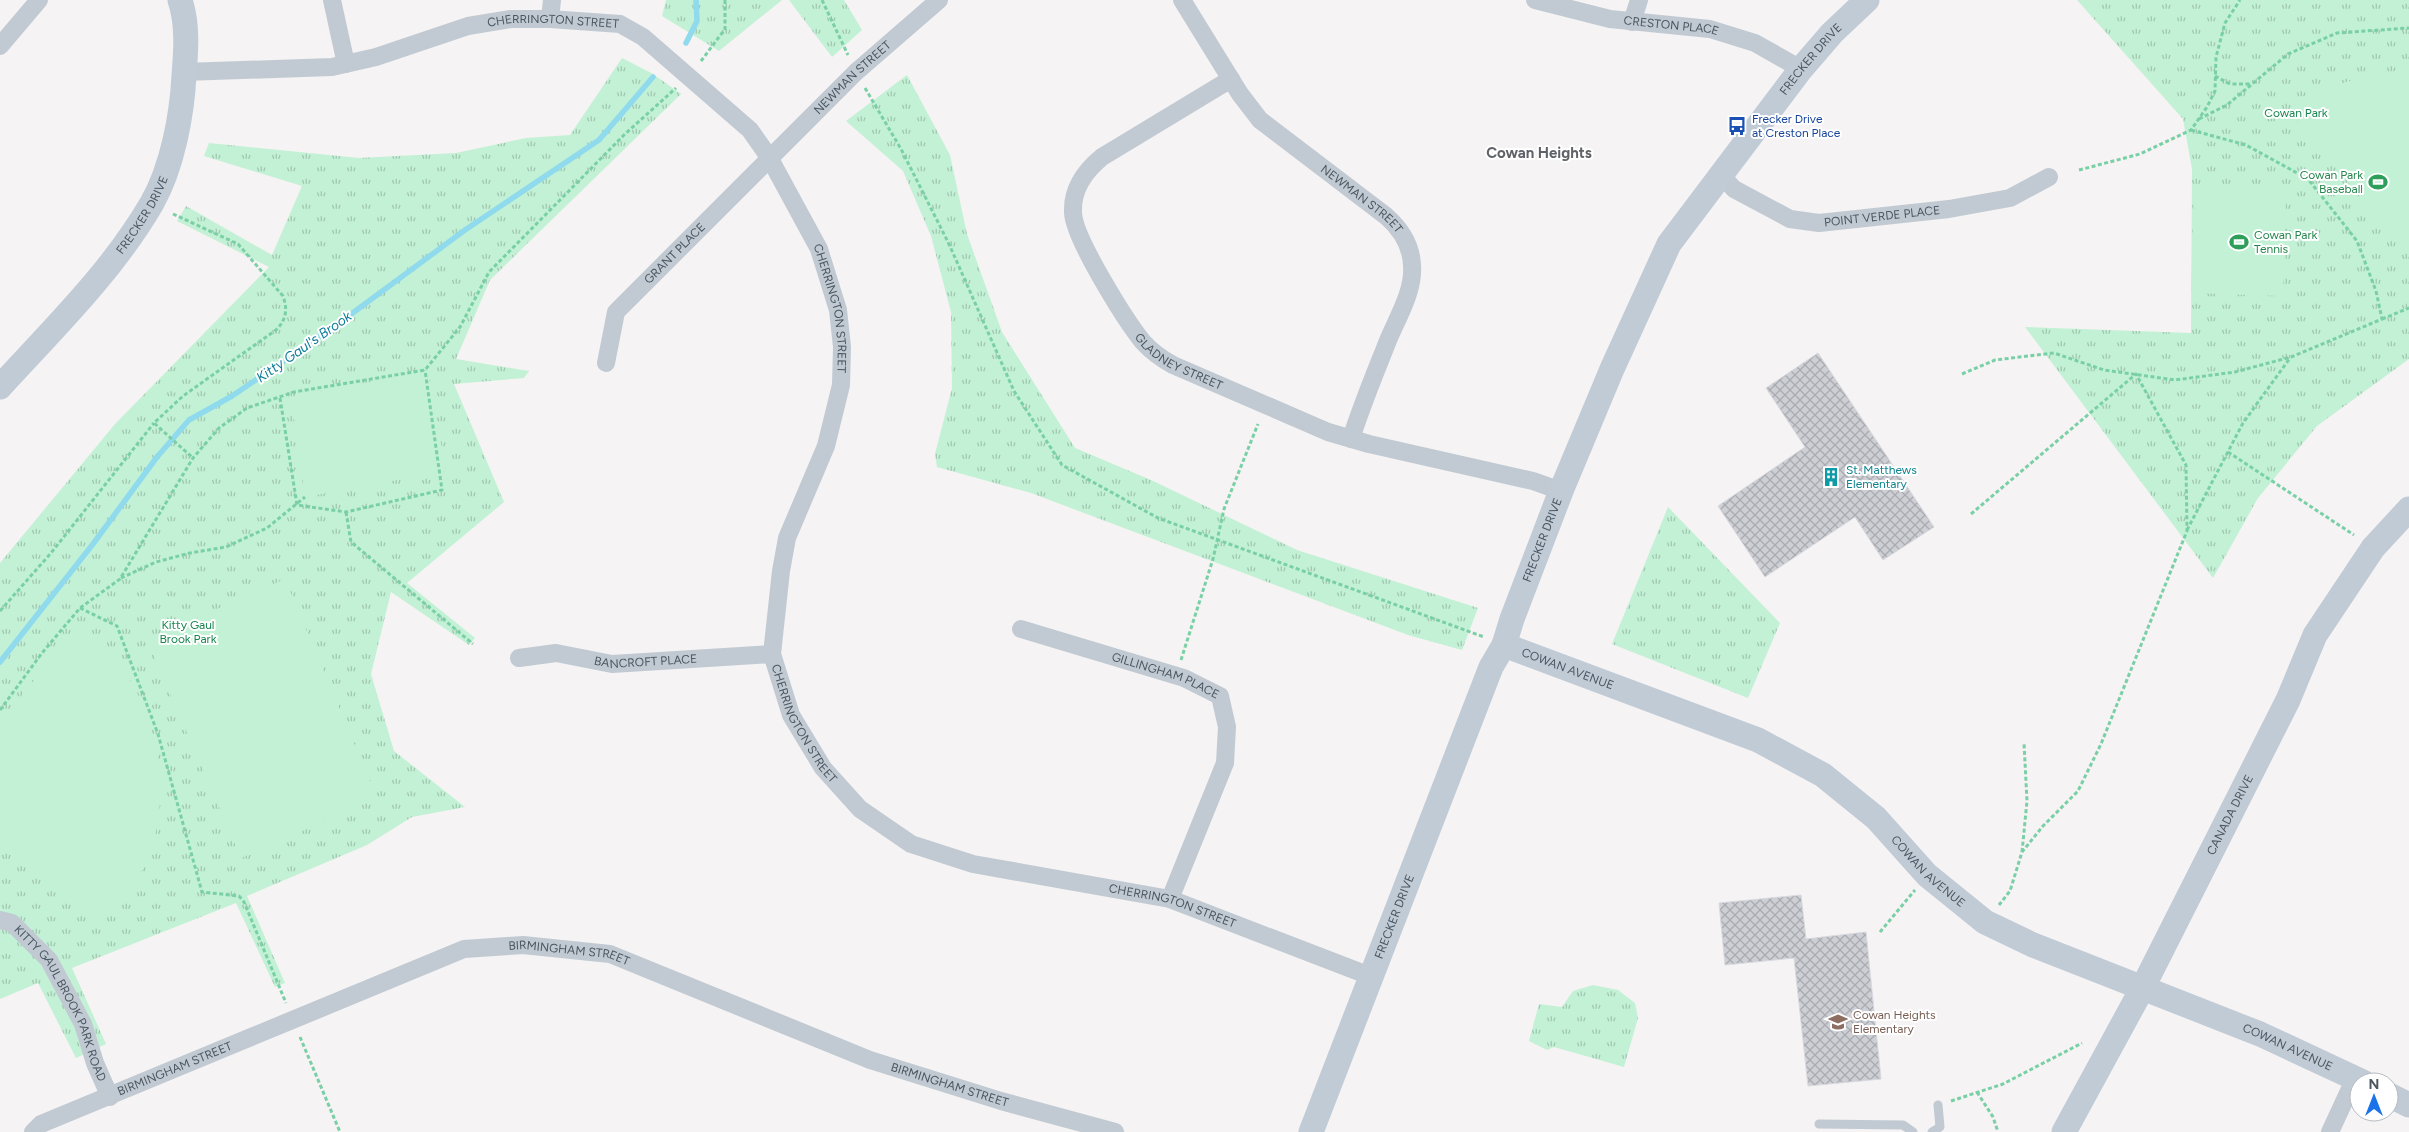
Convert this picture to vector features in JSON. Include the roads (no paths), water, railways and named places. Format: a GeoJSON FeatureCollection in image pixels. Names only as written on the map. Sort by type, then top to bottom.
{"type":"FeatureCollection","features":[{"type":"Feature","properties":{"kind":"street"},"geometry":{"type":"LineString","coordinates":[[0,46],[39,0]]}},
{"type":"Feature","properties":{"kind":"street","name":"FRECKER DRIVE"},"geometry":{"type":"LineString","coordinates":[[0,387],[118,256],[153,202],[170,158],[181,115],[186,44],[180,0]]}},
{"type":"Feature","properties":{"kind":"street"},"geometry":{"type":"LineString","coordinates":[[332,0],[346,64]]}},
{"type":"Feature","properties":{"kind":"street"},"geometry":{"type":"LineString","coordinates":[[550,19],[552,0]]}},
{"type":"Feature","properties":{"kind":"street","name":"NEWMAN STREET"},"geometry":{"type":"LineString","coordinates":[[768,157],[856,72],[939,0]]}},
{"type":"Feature","properties":{"kind":"street","name":"NEWMAN STREET"},"geometry":{"type":"LineString","coordinates":[[1182,0],[1247,104],[1267,127],[1386,216],[1401,231],[1407,241],[1412,265],[1409,289],[1360,409],[1351,439]]}},
{"type":"Feature","properties":{"kind":"street","name":"CRESTON PLACE"},"geometry":{"type":"LineString","coordinates":[[1535,0],[1610,19],[1710,29],[1755,42],[1801,69]]}},
{"type":"Feature","properties":{"kind":"street"},"geometry":{"type":"LineString","coordinates":[[1632,22],[1639,0]]}},
{"type":"Feature","properties":{"kind":"street","name":"FRECKER DRIVE"},"geometry":{"type":"LineString","coordinates":[[1311,1132],[1491,667],[1494,641],[1512,618],[1560,491],[1612,369],[1669,244],[1801,69],[1832,34],[1867,0]]}},
{"type":"Feature","properties":{"kind":"street","name":"CHERRINGTON STREET"},"geometry":{"type":"LineString","coordinates":[[184,72],[304,69],[346,64],[376,57],[482,23],[519,19],[550,19],[620,24],[643,37],[750,130],[768,157],[819,248],[838,310],[842,347],[841,385],[826,446],[787,538],[780,570],[772,654],[791,715],[822,768],[860,809],[911,844],[973,864],[1170,899],[1370,976]]}},
{"type":"Feature","properties":{"kind":"street","name":"GLADNEY STREET"},"geometry":{"type":"LineString","coordinates":[[1231,79],[1093,164],[1080,182],[1073,202],[1077,233],[1136,332],[1151,350],[1161,358],[1262,405],[1328,432],[1533,481],[1560,491]]}},
{"type":"Feature","properties":{"kind":"street","name":"GRANT PLACE"},"geometry":{"type":"LineString","coordinates":[[606,363],[616,312],[768,157]]}},
{"type":"Feature","properties":{"kind":"street","name":"POINT VERDE PLACE"},"geometry":{"type":"LineString","coordinates":[[1722,176],[1734,189],[1790,219],[1819,223],[1949,209],[2010,198],[2048,178]]}},
{"type":"Feature","properties":{"kind":"street","name":"CANADA DRIVE"},"geometry":{"type":"LineString","coordinates":[[2064,1132],[2143,987],[2288,700],[2315,635],[2373,548],[2409,509]]}},
{"type":"Feature","properties":{"kind":"street","name":"GILLINGHAM PLACE"},"geometry":{"type":"LineString","coordinates":[[1021,628],[1184,678],[1220,696],[1227,727],[1225,763],[1170,899]]}},
{"type":"Feature","properties":{"kind":"street","name":"COWAN AVENUE"},"geometry":{"type":"LineString","coordinates":[[1494,641],[1758,740],[1815,770],[1876,818],[1927,875],[1985,922],[2033,944],[2260,1034],[2349,1075]]}},
{"type":"Feature","properties":{"kind":"street","name":"BANCROFT PLACE"},"geometry":{"type":"LineString","coordinates":[[519,658],[556,653],[612,664],[772,654]]}},
{"type":"Feature","properties":{"kind":"street","name":"KITTY GAUL BROOK PARK ROAD"},"geometry":{"type":"LineString","coordinates":[[0,920],[12,923],[49,960],[83,1024],[95,1063],[110,1097]]}},
{"type":"Feature","properties":{"kind":"street","name":"BIRMINGHAM STREET"},"geometry":{"type":"LineString","coordinates":[[33,1132],[41,1124],[464,949],[523,944],[610,954],[870,1060],[1000,1101],[1114,1132]]}},
{"type":"Feature","properties":{"kind":"street"},"geometry":{"type":"LineString","coordinates":[[2330,1132],[2349,1098]]}},
{"type":"Feature","properties":{"kind":"lane"},"geometry":{"type":"LineString","coordinates":[[1932,1132],[1940,1127],[1938,1105]]}},
{"type":"Feature","properties":{"kind":"lane"},"geometry":{"type":"LineString","coordinates":[[1819,1124],[1903,1125],[1913,1132]]}},
{"type":"Feature","properties":{"kind":"waterway","name":"Kitty Gaul's Brook"},"geometry":{"type":"LineString","coordinates":[[686,43],[697,21],[696,0]]}},
{"type":"Feature","properties":{"kind":"waterway","name":"Kitty Gaul's Brook"},"geometry":{"type":"LineString","coordinates":[[0,662],[93,544],[157,457],[189,420],[232,396],[331,329],[465,230],[599,140],[653,77]]}},
{"type":"Feature","properties":{"kind":"place","name":"Frecker Drive at Creston Place"},"geometry":{"type":"Point","coordinates":[1737,126]}},
{"type":"Feature","properties":{"kind":"place","name":"Cowan Park Baseball"},"geometry":{"type":"Point","coordinates":[2378,182]}},
{"type":"Feature","properties":{"kind":"place","name":"Cowan Park Tennis"},"geometry":{"type":"Point","coordinates":[2239,242]}},
{"type":"Feature","properties":{"kind":"place","name":"St. Matthews Elementary"},"geometry":{"type":"Point","coordinates":[1831,477]}},
{"type":"Feature","properties":{"kind":"place","name":"Cowan Heights Elementary"},"geometry":{"type":"Point","coordinates":[1838,1022]}},
{"type":"Feature","properties":{"kind":"district","name":"Cowan Heights"},"geometry":{"type":"Point","coordinates":[1539,153]}},
{"type":"Feature","properties":{"kind":"park label","name":"Cowan Park"},"geometry":{"type":"Point","coordinates":[2296,113]}},
{"type":"Feature","properties":{"kind":"park label","name":"Kitty Gaul Brook Park"},"geometry":{"type":"Point","coordinates":[188,632]}}]}
